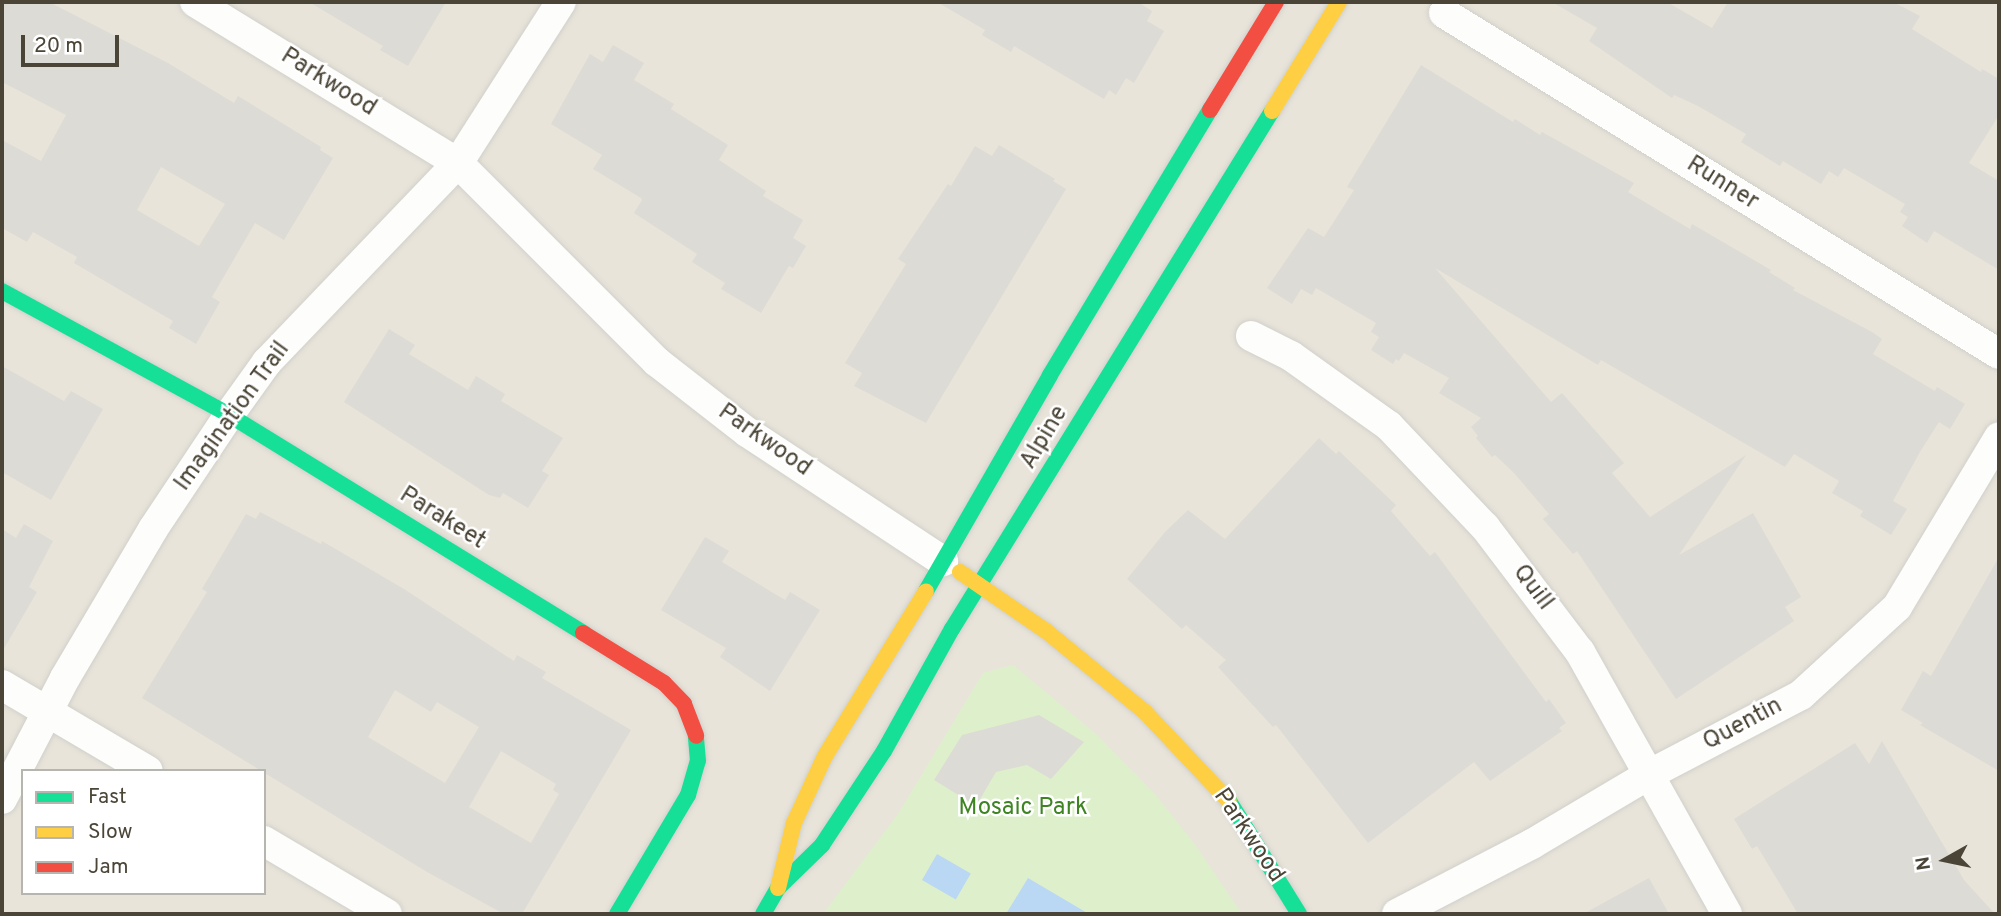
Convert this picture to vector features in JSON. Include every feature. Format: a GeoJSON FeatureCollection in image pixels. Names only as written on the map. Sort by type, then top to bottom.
{"type":"FeatureCollection","features":[{"type":"Feature","properties":{"kind":"street","name":"Parkwood"},"geometry":{"type":"LineString","coordinates":[[195,2],[458,163],[657,362],[747,432],[981,585],[1046,631],[1145,712],[1227,798],[1299,914]]}},
{"type":"Feature","properties":{"kind":"street","name":"Imagination Trail"},"geometry":{"type":"LineString","coordinates":[[2,799],[47,710],[153,529],[229,415],[267,362],[458,163],[561,2]]}},
{"type":"Feature","properties":{"kind":"street","name":"Alpine"},"geometry":{"type":"LineString","coordinates":[[778,888],[794,823],[825,756],[943,562],[1050,375],[1276,2]]}},
{"type":"Feature","properties":{"kind":"street","name":"Alpine"},"geometry":{"type":"LineString","coordinates":[[763,914],[778,888],[821,845],[884,751],[952,629],[1339,2]]}},
{"type":"Feature","properties":{"kind":"street","name":"Runner"},"geometry":{"type":"LineString","coordinates":[[1444,13],[1999,354]]}},
{"type":"Feature","properties":{"kind":"street","name":"Parakeet"},"geometry":{"type":"LineString","coordinates":[[2,291],[229,415],[664,683],[684,704],[696,732],[698,761],[688,795],[617,914]]}},
{"type":"Feature","properties":{"kind":"street","name":"Quill"},"geometry":{"type":"LineString","coordinates":[[1251,336],[1291,356],[1389,426],[1485,527],[1580,652],[1727,914]]}},
{"type":"Feature","properties":{"kind":"street","name":"Quentin"},"geometry":{"type":"LineString","coordinates":[[1397,914],[1532,844],[1650,774],[1801,695],[1897,607],[1999,437]]}},
{"type":"Feature","properties":{"kind":"street"},"geometry":{"type":"LineString","coordinates":[[2,685],[145,769]]}},
{"type":"Feature","properties":{"kind":"street"},"geometry":{"type":"LineString","coordinates":[[266,842],[387,914]]}},
{"type":"Feature","properties":{"kind":"shaded area"},"geometry":{"type":"Polygon","coordinates":[[[2,2],[1999,2],[1999,914],[2,914],[2,2]]]}},
{"type":"Feature","properties":{"kind":"green space","name":"Mosaic Park"},"geometry":{"type":"Polygon","coordinates":[[[1013,665],[1096,734],[1156,795],[1196,846],[1242,914],[823,914],[898,814],[983,673],[1013,665]]]}},
{"type":"Feature","properties":{"kind":"water"},"geometry":{"type":"Polygon","coordinates":[[[937,854],[971,874],[956,899],[922,880],[937,854]]]}},
{"type":"Feature","properties":{"kind":"water"},"geometry":{"type":"Polygon","coordinates":[[[1028,878],[1089,914],[1006,914],[1028,878]]]}},
{"type":"Feature","properties":{"kind":"building"},"geometry":{"type":"Polygon","coordinates":[[[2,2],[49,2],[168,63],[234,103],[238,96],[321,147],[320,150],[333,158],[284,240],[255,223],[212,297],[220,302],[196,344],[169,328],[173,321],[74,263],[77,257],[33,232],[27,242],[2,228],[2,140],[41,161],[66,115],[2,82],[2,2]],[[161,167],[137,210],[199,246],[225,204],[161,167]]]}},
{"type":"Feature","properties":{"kind":"building"},"geometry":{"type":"Polygon","coordinates":[[[309,2],[446,2],[408,66],[380,50],[383,46],[309,2]]]}},
{"type":"Feature","properties":{"kind":"building"},"geometry":{"type":"Polygon","coordinates":[[[937,2],[1138,2],[1152,11],[1147,21],[1164,31],[1134,83],[1126,78],[1116,95],[1109,90],[1104,99],[1014,46],[1011,52],[982,35],[985,30],[937,2]]]}},
{"type":"Feature","properties":{"kind":"building"},"geometry":{"type":"Polygon","coordinates":[[[1552,2],[1667,2],[1712,28],[1728,2],[1893,2],[1920,16],[1912,29],[1981,72],[1982,69],[1999,79],[1999,115],[1969,163],[1999,181],[1999,270],[1934,231],[1927,243],[1902,226],[1908,217],[1900,212],[1905,204],[1844,168],[1838,177],[1829,171],[1821,184],[1783,161],[1780,166],[1741,142],[1746,134],[1698,106],[1674,95],[1672,98],[1589,41],[1597,28],[1552,2]]]}},
{"type":"Feature","properties":{"kind":"building"},"geometry":{"type":"Polygon","coordinates":[[[613,45],[644,63],[634,80],[674,104],[671,109],[728,145],[719,160],[766,191],[763,196],[803,220],[793,238],[806,246],[793,268],[789,266],[761,313],[721,289],[725,283],[692,262],[697,254],[634,213],[641,198],[593,169],[602,155],[551,124],[590,54],[603,62],[613,45]]]}},
{"type":"Feature","properties":{"kind":"building"},"geometry":{"type":"Polygon","coordinates":[[[1421,65],[1513,122],[1515,119],[1540,135],[1542,132],[1634,183],[1628,192],[1690,229],[1692,224],[1771,270],[1769,272],[1795,288],[1793,290],[1872,332],[1882,339],[1873,354],[1935,391],[1937,387],[1965,404],[1950,429],[1939,422],[1920,452],[1893,501],[1907,509],[1891,535],[1860,516],[1863,511],[1832,493],[1839,481],[1794,454],[1785,467],[1601,360],[1598,365],[1435,268],[1551,402],[1562,393],[1624,463],[1612,473],[1650,517],[1746,455],[1679,555],[1753,513],[1801,597],[1785,607],[1794,621],[1676,699],[1577,551],[1573,554],[1543,519],[1549,514],[1514,473],[1495,455],[1492,457],[1476,438],[1478,436],[1471,427],[1481,418],[1439,393],[1449,378],[1404,353],[1399,361],[1396,359],[1393,364],[1371,350],[1379,337],[1371,332],[1376,323],[1316,288],[1312,295],[1301,289],[1292,304],[1267,288],[1308,228],[1324,237],[1354,190],[1347,187],[1421,65]]]}},
{"type":"Feature","properties":{"kind":"building"},"geometry":{"type":"Polygon","coordinates":[[[999,145],[1055,179],[1053,181],[1066,189],[926,423],[854,386],[862,373],[845,363],[906,264],[898,259],[948,184],[951,186],[975,146],[992,156],[999,145]]]}},
{"type":"Feature","properties":{"kind":"building"},"geometry":{"type":"Polygon","coordinates":[[[389,329],[415,345],[409,354],[468,390],[476,376],[505,394],[501,401],[563,438],[542,471],[549,475],[528,508],[503,493],[500,498],[489,495],[344,402],[389,329]]]}},
{"type":"Feature","properties":{"kind":"building"},"geometry":{"type":"Polygon","coordinates":[[[2,366],[64,401],[71,391],[103,409],[51,500],[2,472],[2,366]]]}},
{"type":"Feature","properties":{"kind":"building"},"geometry":{"type":"Polygon","coordinates":[[[1319,438],[1336,454],[1339,451],[1396,505],[1391,511],[1430,556],[1435,552],[1546,702],[1549,699],[1566,723],[1559,728],[1562,731],[1490,781],[1474,762],[1368,843],[1276,725],[1273,727],[1218,667],[1226,660],[1186,625],[1182,629],[1127,579],[1165,532],[1188,510],[1225,539],[1319,438]]]}},
{"type":"Feature","properties":{"kind":"building"},"geometry":{"type":"Polygon","coordinates":[[[260,512],[321,544],[322,541],[404,589],[514,661],[517,655],[546,672],[542,678],[631,730],[522,914],[504,914],[427,872],[266,774],[266,769],[258,769],[142,698],[207,592],[202,589],[246,514],[256,519],[260,512]],[[395,690],[368,737],[445,783],[479,727],[437,702],[431,712],[395,690]],[[501,751],[469,807],[531,843],[559,794],[553,790],[556,784],[501,751]]]}},
{"type":"Feature","properties":{"kind":"building"},"geometry":{"type":"Polygon","coordinates":[[[24,524],[53,541],[29,587],[37,592],[2,652],[2,529],[16,538],[24,524]]]}},
{"type":"Feature","properties":{"kind":"building"},"geometry":{"type":"Polygon","coordinates":[[[705,537],[729,551],[722,562],[785,600],[790,592],[820,610],[770,691],[720,657],[726,648],[661,610],[705,537]]]}},
{"type":"Feature","properties":{"kind":"building"},"geometry":{"type":"Polygon","coordinates":[[[1999,557],[1999,771],[1920,725],[1923,723],[1901,710],[1923,671],[1931,676],[1999,557]]]}},
{"type":"Feature","properties":{"kind":"building"},"geometry":{"type":"Polygon","coordinates":[[[1039,715],[1084,742],[1051,779],[1027,765],[996,772],[976,806],[934,780],[962,735],[1039,715]]]}},
{"type":"Feature","properties":{"kind":"building"},"geometry":{"type":"Polygon","coordinates":[[[1882,741],[1964,880],[1995,914],[1798,914],[1757,846],[1752,849],[1734,819],[1855,743],[1869,764],[1882,741]]]}},
{"type":"Feature","properties":{"kind":"building"},"geometry":{"type":"Polygon","coordinates":[[[1649,878],[1669,914],[1583,914],[1649,878]]]}},
{"type":"Feature","properties":{"kind":"traffic: fast"},"geometry":{"type":"LineString","coordinates":[[926,591],[1050,375],[1210,110]]}},
{"type":"Feature","properties":{"kind":"traffic: fast"},"geometry":{"type":"LineString","coordinates":[[763,914],[778,888],[822,845],[884,751],[952,629],[1272,111]]}},
{"type":"Feature","properties":{"kind":"traffic: fast"},"geometry":{"type":"LineString","coordinates":[[2,291],[229,415],[583,633]]}},
{"type":"Feature","properties":{"kind":"traffic: fast"},"geometry":{"type":"LineString","coordinates":[[617,914],[688,795],[698,761],[696,736]]}},
{"type":"Feature","properties":{"kind":"traffic: fast"},"geometry":{"type":"LineString","coordinates":[[1229,801],[1299,914]]}},
{"type":"Feature","properties":{"kind":"traffic: slow"},"geometry":{"type":"LineString","coordinates":[[1272,111],[1339,2]]}},
{"type":"Feature","properties":{"kind":"traffic: slow"},"geometry":{"type":"LineString","coordinates":[[960,572],[1046,631],[1145,712],[1229,801]]}},
{"type":"Feature","properties":{"kind":"traffic: slow"},"geometry":{"type":"LineString","coordinates":[[778,888],[794,823],[825,756],[926,591]]}},
{"type":"Feature","properties":{"kind":"traffic: jam"},"geometry":{"type":"LineString","coordinates":[[1210,110],[1276,2]]}},
{"type":"Feature","properties":{"kind":"traffic: jam"},"geometry":{"type":"LineString","coordinates":[[583,633],[664,683],[684,704],[696,736]]}}]}
